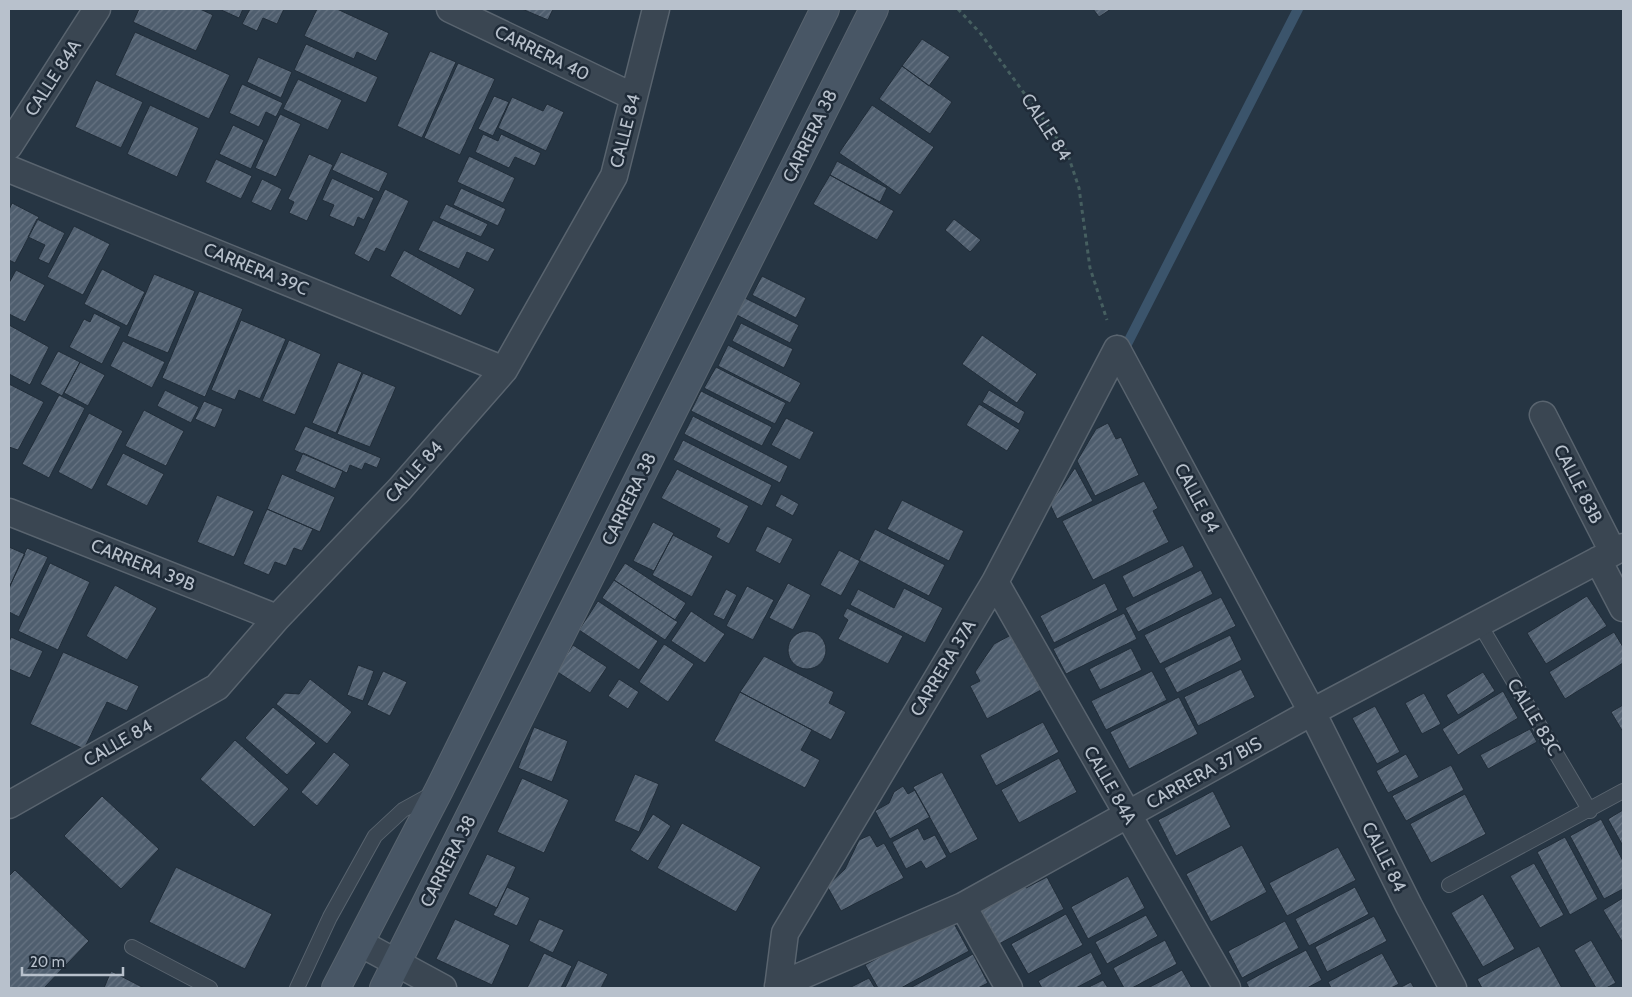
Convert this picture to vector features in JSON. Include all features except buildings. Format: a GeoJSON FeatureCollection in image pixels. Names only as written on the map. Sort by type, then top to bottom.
{"type":"FeatureCollection","features":[{"type":"Feature","properties":{"kind":"main road"},"geometry":{"type":"LineString","coordinates":[[336,988],[439,790],[825,9]]}},
{"type":"Feature","properties":{"kind":"main road","name":"CARRERA 38"},"geometry":{"type":"LineString","coordinates":[[384,988],[874,9]]}},
{"type":"Feature","properties":{"kind":"street","name":"CALLE 84A"},"geometry":{"type":"LineString","coordinates":[[9,146],[97,9]]}},
{"type":"Feature","properties":{"kind":"street","name":"CARRERA 40"},"geometry":{"type":"LineString","coordinates":[[450,9],[634,97]]}},
{"type":"Feature","properties":{"kind":"street","name":"CALLE 84"},"geometry":{"type":"LineString","coordinates":[[9,806],[217,687],[276,618],[399,490],[504,370],[614,176],[656,9]]}},
{"type":"Feature","properties":{"kind":"street","name":"CARRERA 39C"},"geometry":{"type":"LineString","coordinates":[[9,169],[504,370]]}},
{"type":"Feature","properties":{"kind":"street","name":"CALLE 84"},"geometry":{"type":"LineString","coordinates":[[1117,349],[1312,712],[1409,906],[1453,988]]}},
{"type":"Feature","properties":{"kind":"street","name":"CARRERA 37A"},"geometry":{"type":"LineString","coordinates":[[778,987],[786,933],[994,582],[1117,349]]}},
{"type":"Feature","properties":{"kind":"street","name":"CALLE 83B"},"geometry":{"type":"LineString","coordinates":[[1543,415],[1612,553],[1623,608]]}},
{"type":"Feature","properties":{"kind":"street","name":"CARRERA 39B"},"geometry":{"type":"LineString","coordinates":[[9,512],[276,618]]}},
{"type":"Feature","properties":{"kind":"street","name":"CARRERA 37 BIS"},"geometry":{"type":"LineString","coordinates":[[778,987],[963,906],[1128,816],[1312,712],[1612,553]]}},
{"type":"Feature","properties":{"kind":"street","name":"CALLE 84A"},"geometry":{"type":"LineString","coordinates":[[994,582],[1227,988]]}},
{"type":"Feature","properties":{"kind":"street"},"geometry":{"type":"LineString","coordinates":[[963,906],[1010,988]]}},
{"type":"Feature","properties":{"kind":"street"},"geometry":{"type":"LineString","coordinates":[[360,943],[443,988]]}},
{"type":"Feature","properties":{"kind":"lane","name":"CALLE 83C"},"geometry":{"type":"LineString","coordinates":[[1478,623],[1590,811]]}},
{"type":"Feature","properties":{"kind":"lane"},"geometry":{"type":"LineString","coordinates":[[297,988],[330,917],[375,836],[403,810],[439,790]]}},
{"type":"Feature","properties":{"kind":"lane"},"geometry":{"type":"LineString","coordinates":[[1449,886],[1590,811],[1623,791]]}},
{"type":"Feature","properties":{"kind":"lane"},"geometry":{"type":"LineString","coordinates":[[132,947],[210,988]]}},
{"type":"Feature","properties":{"kind":"path","name":"CALLE 84"},"geometry":{"type":"LineString","coordinates":[[958,9],[981,34],[1067,152],[1079,188],[1090,268],[1117,349]]}},
{"type":"Feature","properties":{"kind":"waterway"},"geometry":{"type":"LineString","coordinates":[[1124,350],[1298,9]]}}]}
